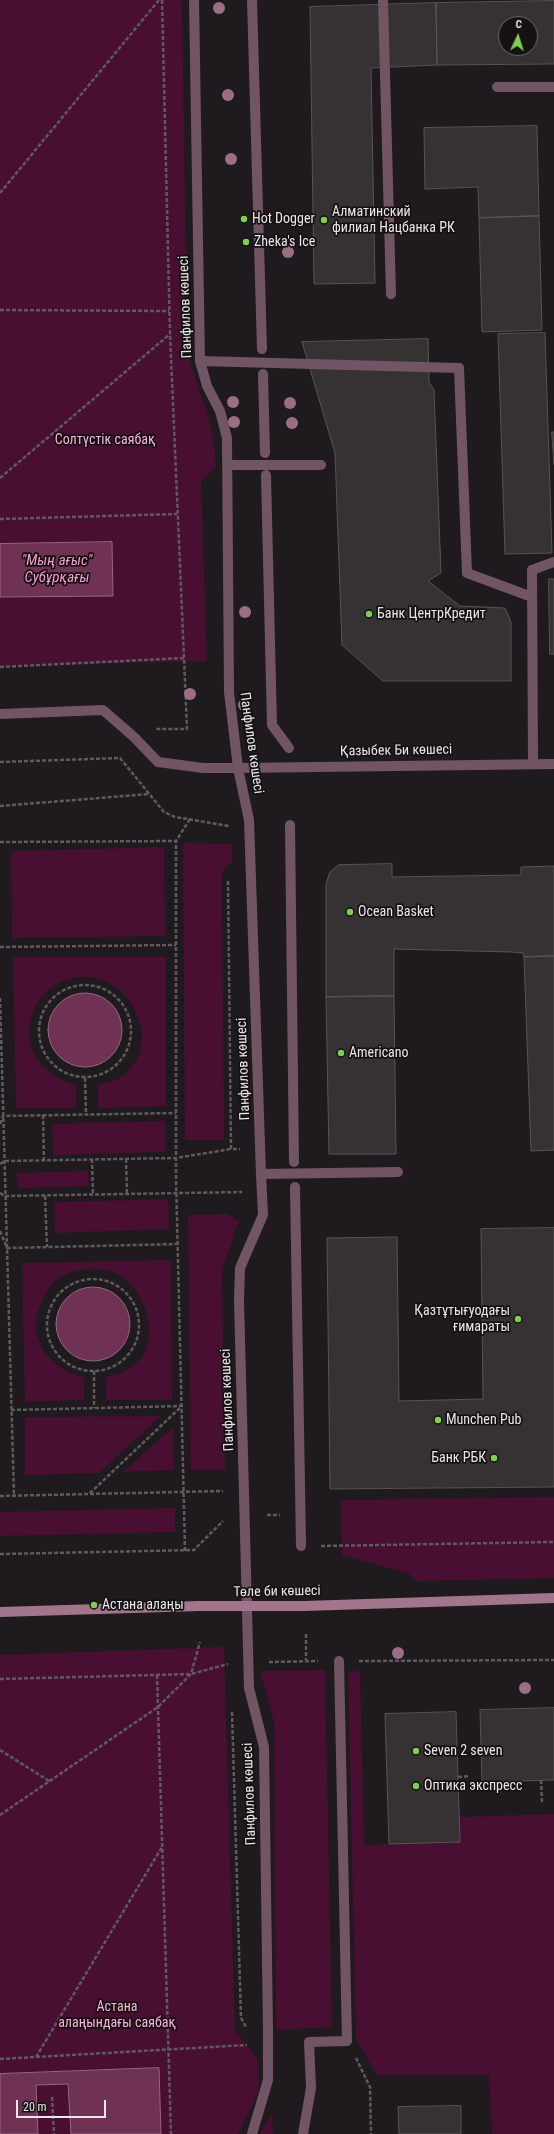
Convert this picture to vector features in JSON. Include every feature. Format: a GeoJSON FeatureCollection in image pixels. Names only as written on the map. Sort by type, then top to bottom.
{"type":"FeatureCollection","features":[{"type":"Feature","properties":{"kind":"main road","name":"Төле би көшесі"},"geometry":{"type":"LineString","coordinates":[[0,1612],[554,1598]]}},
{"type":"Feature","properties":{"kind":"street","name":"Панфилов көшесі"},"geometry":{"type":"LineString","coordinates":[[194,0],[200,361],[206,386],[220,411],[227,438],[229,692],[238,768],[249,820],[263,1215],[240,1268],[239,1300],[250,1693],[264,1747],[268,2080],[252,2134]]}},
{"type":"Feature","properties":{"kind":"street"},"geometry":{"type":"LineString","coordinates":[[252,0],[262,349]]}},
{"type":"Feature","properties":{"kind":"street"},"geometry":{"type":"LineString","coordinates":[[383,0],[391,294]]}},
{"type":"Feature","properties":{"kind":"street"},"geometry":{"type":"LineString","coordinates":[[497,87],[554,86]]}},
{"type":"Feature","properties":{"kind":"street"},"geometry":{"type":"LineString","coordinates":[[200,361],[459,368],[467,574],[532,597]]}},
{"type":"Feature","properties":{"kind":"street"},"geometry":{"type":"LineString","coordinates":[[263,374],[265,452]]}},
{"type":"Feature","properties":{"kind":"street"},"geometry":{"type":"LineString","coordinates":[[228,465],[320,465]]}},
{"type":"Feature","properties":{"kind":"street","name":"Панфилов көшесі"},"geometry":{"type":"LineString","coordinates":[[266,475],[272,725],[289,748]]}},
{"type":"Feature","properties":{"kind":"street"},"geometry":{"type":"LineString","coordinates":[[533,764],[532,570],[554,562]]}},
{"type":"Feature","properties":{"kind":"street","name":"Қазыбек Би көшесі"},"geometry":{"type":"LineString","coordinates":[[0,714],[103,710],[134,737],[158,762],[202,768],[554,764]]}},
{"type":"Feature","properties":{"kind":"street"},"geometry":{"type":"LineString","coordinates":[[290,825],[294,1162]]}},
{"type":"Feature","properties":{"kind":"street"},"geometry":{"type":"LineString","coordinates":[[261,1174],[398,1172]]}},
{"type":"Feature","properties":{"kind":"street"},"geometry":{"type":"LineString","coordinates":[[295,1187],[301,1546]]}},
{"type":"Feature","properties":{"kind":"street"},"geometry":{"type":"LineString","coordinates":[[303,2134],[311,2088],[309,2042],[347,2041],[339,1661]]}},
{"type":"Feature","properties":{"kind":"path"},"geometry":{"type":"LineString","coordinates":[[0,193],[159,0]]}},
{"type":"Feature","properties":{"kind":"path"},"geometry":{"type":"LineString","coordinates":[[162,0],[169,311],[187,729]]}},
{"type":"Feature","properties":{"kind":"path"},"geometry":{"type":"LineString","coordinates":[[0,310],[169,311]]}},
{"type":"Feature","properties":{"kind":"path"},"geometry":{"type":"LineString","coordinates":[[0,478],[170,334]]}},
{"type":"Feature","properties":{"kind":"path"},"geometry":{"type":"LineString","coordinates":[[0,518],[177,514]]}},
{"type":"Feature","properties":{"kind":"path"},"geometry":{"type":"LineString","coordinates":[[0,666],[184,658]]}},
{"type":"Feature","properties":{"kind":"path"},"geometry":{"type":"LineString","coordinates":[[0,762],[120,758],[164,812],[175,817],[231,826]]}},
{"type":"Feature","properties":{"kind":"path"},"geometry":{"type":"LineString","coordinates":[[0,806],[149,794]]}},
{"type":"Feature","properties":{"kind":"path"},"geometry":{"type":"LineString","coordinates":[[185,1551],[176,1158],[176,841],[190,820]]}},
{"type":"Feature","properties":{"kind":"path"},"geometry":{"type":"LineString","coordinates":[[0,842],[176,841]]}},
{"type":"Feature","properties":{"kind":"path"},"geometry":{"type":"LineString","coordinates":[[231,1149],[228,880],[232,876]]}},
{"type":"Feature","properties":{"kind":"path"},"geometry":{"type":"LineString","coordinates":[[0,947],[176,945]]}},
{"type":"Feature","properties":{"kind":"path"},"geometry":{"type":"LineString","coordinates":[[83,985],[98,986],[111,993],[122,1003],[129,1015],[131,1030],[126,1051],[113,1068],[100,1075],[85,1078],[69,1075],[55,1067],[45,1055],[39,1040],[39,1024],[43,1009],[50,1000],[67,988],[83,985]]}},
{"type":"Feature","properties":{"kind":"path"},"geometry":{"type":"LineString","coordinates":[[0,998],[14,1496]]}},
{"type":"Feature","properties":{"kind":"path"},"geometry":{"type":"LineString","coordinates":[[85,1078],[86,1114]]}},
{"type":"Feature","properties":{"kind":"path"},"geometry":{"type":"LineString","coordinates":[[3,1116],[176,1112]]}},
{"type":"Feature","properties":{"kind":"path"},"geometry":{"type":"LineString","coordinates":[[43,1115],[44,1160]]}},
{"type":"Feature","properties":{"kind":"path"},"geometry":{"type":"LineString","coordinates":[[0,1124],[3,1116]]}},
{"type":"Feature","properties":{"kind":"path"},"geometry":{"type":"LineString","coordinates":[[0,1164],[4,1161],[176,1158],[231,1149],[243,1149]]}},
{"type":"Feature","properties":{"kind":"path"},"geometry":{"type":"LineString","coordinates":[[92,1159],[93,1194]]}},
{"type":"Feature","properties":{"kind":"path"},"geometry":{"type":"LineString","coordinates":[[126,1159],[127,1194]]}},
{"type":"Feature","properties":{"kind":"path"},"geometry":{"type":"LineString","coordinates":[[0,1193],[5,1196],[45,1196],[248,1192]]}},
{"type":"Feature","properties":{"kind":"path"},"geometry":{"type":"LineString","coordinates":[[45,1196],[47,1248]]}},
{"type":"Feature","properties":{"kind":"path"},"geometry":{"type":"LineString","coordinates":[[0,1231],[7,1248]]}},
{"type":"Feature","properties":{"kind":"path"},"geometry":{"type":"LineString","coordinates":[[7,1248],[178,1244]]}},
{"type":"Feature","properties":{"kind":"path"},"geometry":{"type":"LineString","coordinates":[[91,1278],[106,1280],[119,1286],[130,1296],[137,1309],[140,1324],[134,1345],[121,1362],[108,1369],[94,1371],[78,1369],[64,1360],[53,1349],[47,1328],[47,1318],[52,1303],[62,1290],[76,1282],[91,1278]]}},
{"type":"Feature","properties":{"kind":"path"},"geometry":{"type":"LineString","coordinates":[[94,1371],[94,1408]]}},
{"type":"Feature","properties":{"kind":"path"},"geometry":{"type":"LineString","coordinates":[[11,1410],[182,1406]]}},
{"type":"Feature","properties":{"kind":"path"},"geometry":{"type":"LineString","coordinates":[[89,1494],[182,1406]]}},
{"type":"Feature","properties":{"kind":"path"},"geometry":{"type":"LineString","coordinates":[[0,1496],[229,1490]]}},
{"type":"Feature","properties":{"kind":"path"},"geometry":{"type":"LineString","coordinates":[[0,1554],[194,1550],[228,1516]]}},
{"type":"Feature","properties":{"kind":"path"},"geometry":{"type":"LineString","coordinates":[[301,1546],[554,1542]]}},
{"type":"Feature","properties":{"kind":"path"},"geometry":{"type":"LineString","coordinates":[[306,1634],[306,1662]]}},
{"type":"Feature","properties":{"kind":"path"},"geometry":{"type":"LineString","coordinates":[[0,1815],[158,1707],[191,1674],[200,1642]]}},
{"type":"Feature","properties":{"kind":"path"},"geometry":{"type":"LineString","coordinates":[[339,1661],[554,1660]]}},
{"type":"Feature","properties":{"kind":"path"},"geometry":{"type":"LineString","coordinates":[[230,1663],[231,1671]]}},
{"type":"Feature","properties":{"kind":"path"},"geometry":{"type":"LineString","coordinates":[[0,1679],[191,1674]]}},
{"type":"Feature","properties":{"kind":"path"},"geometry":{"type":"LineString","coordinates":[[157,1675],[171,2134]]}},
{"type":"Feature","properties":{"kind":"path"},"geometry":{"type":"LineString","coordinates":[[232,1710],[241,2018],[256,2045]]}},
{"type":"Feature","properties":{"kind":"path"},"geometry":{"type":"LineString","coordinates":[[0,1750],[49,1782]]}},
{"type":"Feature","properties":{"kind":"path"},"geometry":{"type":"LineString","coordinates":[[458,1777],[470,1776]]}},
{"type":"Feature","properties":{"kind":"path"},"geometry":{"type":"LineString","coordinates":[[541,1780],[542,1803]]}},
{"type":"Feature","properties":{"kind":"path"},"geometry":{"type":"LineString","coordinates":[[35,2057],[162,1847]]}},
{"type":"Feature","properties":{"kind":"path"},"geometry":{"type":"LineString","coordinates":[[347,2041],[370,2087],[372,2134]]}},
{"type":"Feature","properties":{"kind":"path"},"geometry":{"type":"LineString","coordinates":[[0,2059],[268,2044]]}},
{"type":"Feature","properties":{"kind":"path"},"geometry":{"type":"LineString","coordinates":[[52,2097],[54,2134]]}},
{"type":"Feature","properties":{"kind":"green space","name":"Солтүстік саябақ"},"geometry":{"type":"Polygon","coordinates":[[[0,0],[182,0],[187,348],[211,427],[216,466],[201,481],[207,661],[0,666],[0,0]]]}},
{"type":"Feature","properties":{"kind":"green space"},"geometry":{"type":"Polygon","coordinates":[[[183,843],[232,844],[232,861],[222,873],[224,1140],[185,1140],[183,843]]]}},
{"type":"Feature","properties":{"kind":"green space"},"geometry":{"type":"Polygon","coordinates":[[[164,847],[165,936],[12,938],[11,851],[164,847]]]}},
{"type":"Feature","properties":{"kind":"green space"},"geometry":{"type":"Polygon","coordinates":[[[13,957],[166,957],[166,1106],[98,1108],[98,1085],[121,1077],[137,1060],[142,1043],[141,1025],[134,1007],[122,992],[106,982],[87,977],[60,982],[45,992],[33,1013],[29,1037],[32,1049],[37,1059],[45,1068],[64,1081],[76,1085],[76,1108],[16,1108],[13,957]]]}},
{"type":"Feature","properties":{"kind":"green space"},"geometry":{"type":"Polygon","coordinates":[[[165,1121],[166,1152],[53,1155],[52,1124],[165,1121]]]}},
{"type":"Feature","properties":{"kind":"green space"},"geometry":{"type":"Polygon","coordinates":[[[88,1171],[89,1186],[18,1188],[17,1173],[88,1171]]]}},
{"type":"Feature","properties":{"kind":"green space"},"geometry":{"type":"Polygon","coordinates":[[[168,1199],[169,1229],[55,1233],[54,1202],[168,1199]]]}},
{"type":"Feature","properties":{"kind":"green space"},"geometry":{"type":"Polygon","coordinates":[[[227,1214],[239,1221],[222,1269],[225,1470],[191,1470],[188,1215],[227,1214]]]}},
{"type":"Feature","properties":{"kind":"green space"},"geometry":{"type":"Polygon","coordinates":[[[171,1260],[172,1400],[106,1400],[106,1377],[129,1369],[140,1359],[148,1339],[148,1317],[139,1296],[125,1279],[108,1270],[88,1269],[68,1273],[52,1284],[39,1308],[36,1320],[36,1331],[39,1342],[45,1352],[62,1368],[73,1374],[84,1377],[84,1400],[25,1402],[22,1263],[171,1260]]]}},
{"type":"Feature","properties":{"kind":"green space"},"geometry":{"type":"Polygon","coordinates":[[[161,1416],[99,1473],[25,1475],[25,1417],[161,1416]]]}},
{"type":"Feature","properties":{"kind":"green space"},"geometry":{"type":"Polygon","coordinates":[[[173,1427],[174,1470],[123,1472],[173,1427]]]}},
{"type":"Feature","properties":{"kind":"green space"},"geometry":{"type":"Polygon","coordinates":[[[554,1497],[554,1578],[417,1581],[408,1573],[342,1555],[341,1500],[554,1497]]]}},
{"type":"Feature","properties":{"kind":"green space"},"geometry":{"type":"Polygon","coordinates":[[[175,1508],[175,1532],[0,1536],[0,1512],[175,1508]]]}},
{"type":"Feature","properties":{"kind":"green space","name":"Астана алаңындағы саябақ"},"geometry":{"type":"Polygon","coordinates":[[[224,1647],[235,2031],[258,2060],[259,2091],[238,2134],[0,2134],[0,1655],[224,1647]]]}},
{"type":"Feature","properties":{"kind":"green space"},"geometry":{"type":"Polygon","coordinates":[[[325,1670],[332,2027],[276,2030],[274,1722],[260,1671],[325,1670]]]}},
{"type":"Feature","properties":{"kind":"green space"},"geometry":{"type":"Polygon","coordinates":[[[360,1671],[364,1845],[460,1842],[459,1817],[554,1814],[554,2134],[492,2134],[489,2075],[377,2075],[356,2039],[348,1672],[360,1671]]]}},
{"type":"Feature","properties":{"kind":"green space"},"geometry":{"type":"Polygon","coordinates":[[[272,2113],[273,2134],[260,2134],[272,2113]]]}},
{"type":"Feature","properties":{"kind":"water","name":"\"Мың ағыс\" Субұрқағы"},"geometry":{"type":"Polygon","coordinates":[[[112,542],[113,596],[0,597],[0,544],[112,542]]]}},
{"type":"Feature","properties":{"kind":"water"},"geometry":{"type":"Polygon","coordinates":[[[85,993],[99,996],[111,1004],[119,1016],[122,1030],[119,1044],[111,1056],[99,1064],[85,1067],[71,1064],[59,1056],[51,1044],[48,1030],[51,1016],[59,1004],[71,996],[85,993]]]}},
{"type":"Feature","properties":{"kind":"water"},"geometry":{"type":"Polygon","coordinates":[[[93,1287],[107,1290],[119,1298],[127,1310],[130,1324],[127,1338],[119,1350],[107,1358],[93,1361],[79,1358],[67,1350],[59,1338],[56,1324],[59,1310],[67,1298],[79,1290],[93,1287]]]}},
{"type":"Feature","properties":{"kind":"water"},"geometry":{"type":"Polygon","coordinates":[[[159,2068],[161,2134],[71,2134],[68,2084],[36,2085],[38,2134],[0,2134],[0,2074],[159,2068]]]}},
{"type":"Feature","properties":{"kind":"building"},"geometry":{"type":"Polygon","coordinates":[[[554,1],[554,64],[437,65],[436,3],[554,1]]]}},
{"type":"Feature","properties":{"kind":"building"},"geometry":{"type":"Polygon","coordinates":[[[436,3],[437,65],[371,68],[375,283],[314,284],[310,7],[436,3]]]}},
{"type":"Feature","properties":{"kind":"building"},"geometry":{"type":"Polygon","coordinates":[[[537,126],[539,216],[479,218],[478,187],[425,189],[424,128],[537,126]]]}},
{"type":"Feature","properties":{"kind":"building"},"geometry":{"type":"Polygon","coordinates":[[[539,216],[542,330],[482,332],[479,218],[539,216]]]}},
{"type":"Feature","properties":{"kind":"building"},"geometry":{"type":"Polygon","coordinates":[[[545,333],[552,553],[505,554],[498,334],[545,333]]]}},
{"type":"Feature","properties":{"kind":"building"},"geometry":{"type":"Polygon","coordinates":[[[428,339],[429,382],[434,390],[441,573],[428,581],[460,606],[505,608],[511,622],[511,681],[383,681],[342,645],[335,453],[302,342],[428,339]]]}},
{"type":"Feature","properties":{"kind":"building"},"geometry":{"type":"Polygon","coordinates":[[[552,432],[554,432],[554,464],[552,432]]]}},
{"type":"Feature","properties":{"kind":"building"},"geometry":{"type":"Polygon","coordinates":[[[549,579],[554,579],[554,654],[550,654],[549,579]]]}},
{"type":"Feature","properties":{"kind":"building"},"geometry":{"type":"Polygon","coordinates":[[[392,864],[392,877],[521,875],[521,867],[554,866],[554,956],[524,957],[523,953],[511,952],[394,949],[394,996],[326,997],[326,884],[330,872],[338,865],[392,864]]]}},
{"type":"Feature","properties":{"kind":"building"},"geometry":{"type":"Polygon","coordinates":[[[554,956],[554,1150],[531,1151],[524,957],[554,956]]]}},
{"type":"Feature","properties":{"kind":"building"},"geometry":{"type":"Polygon","coordinates":[[[394,996],[396,1154],[329,1154],[326,997],[394,996]]]}},
{"type":"Feature","properties":{"kind":"building","name":"Қазтұтығуодағы ғимараты"},"geometry":{"type":"Polygon","coordinates":[[[554,1228],[554,1487],[330,1489],[327,1238],[397,1237],[399,1401],[483,1399],[481,1229],[554,1228]]]}},
{"type":"Feature","properties":{"kind":"building"},"geometry":{"type":"Polygon","coordinates":[[[554,1708],[554,1780],[482,1782],[480,1710],[554,1708]]]}},
{"type":"Feature","properties":{"kind":"building"},"geometry":{"type":"Polygon","coordinates":[[[456,1712],[460,1842],[389,1844],[385,1714],[456,1712]]]}},
{"type":"Feature","properties":{"kind":"building"},"geometry":{"type":"Polygon","coordinates":[[[461,2106],[461,2134],[399,2134],[398,2107],[461,2106]]]}},
{"type":"Feature","properties":{"kind":"place","name":"Hot Dogger"},"geometry":{"type":"Point","coordinates":[244,219]}},
{"type":"Feature","properties":{"kind":"place","name":"Алматинский филиал Нацбанка РК"},"geometry":{"type":"Point","coordinates":[324,220]}},
{"type":"Feature","properties":{"kind":"place","name":"Zheka's Ice"},"geometry":{"type":"Point","coordinates":[246,242]}},
{"type":"Feature","properties":{"kind":"place","name":"Банк ЦентрКредит"},"geometry":{"type":"Point","coordinates":[369,614]}},
{"type":"Feature","properties":{"kind":"place","name":"Ocean Basket"},"geometry":{"type":"Point","coordinates":[350,912]}},
{"type":"Feature","properties":{"kind":"place","name":"Americano"},"geometry":{"type":"Point","coordinates":[341,1053]}},
{"type":"Feature","properties":{"kind":"place","name":"Қазтұтығуодағы ғимараты"},"geometry":{"type":"Point","coordinates":[518,1319]}},
{"type":"Feature","properties":{"kind":"place","name":"Munchen Pub"},"geometry":{"type":"Point","coordinates":[438,1420]}},
{"type":"Feature","properties":{"kind":"place","name":"Банк РБК"},"geometry":{"type":"Point","coordinates":[494,1458]}},
{"type":"Feature","properties":{"kind":"place","name":"Астана алаңы"},"geometry":{"type":"Point","coordinates":[94,1605]}},
{"type":"Feature","properties":{"kind":"place","name":"Seven 2 seven"},"geometry":{"type":"Point","coordinates":[416,1751]}},
{"type":"Feature","properties":{"kind":"place","name":"Оптика экспресс"},"geometry":{"type":"Point","coordinates":[416,1786]}}]}
